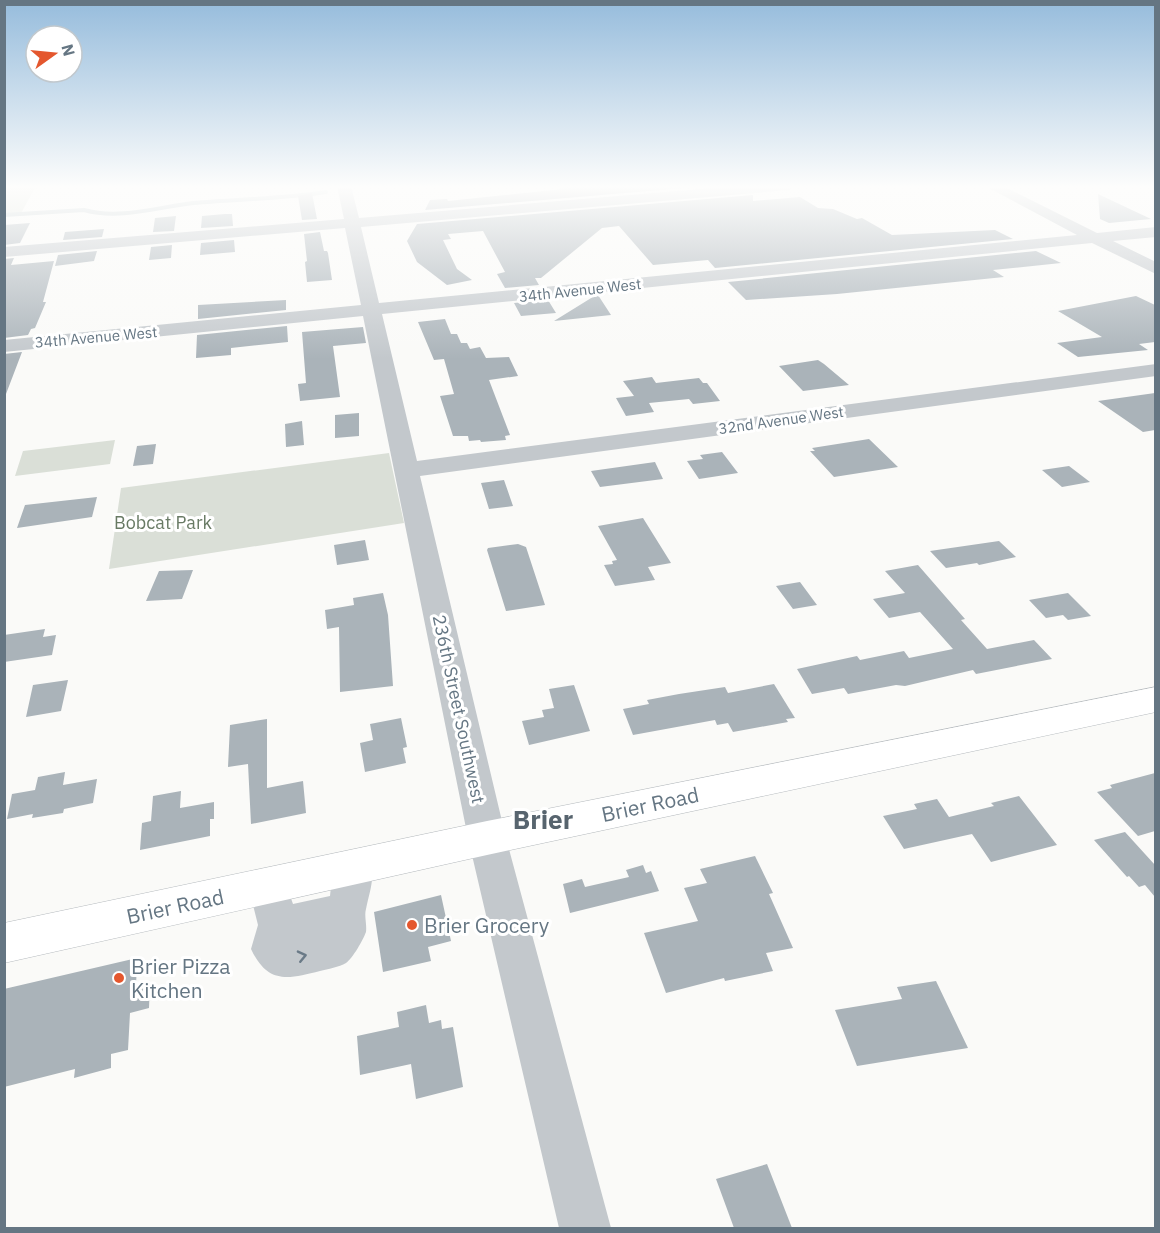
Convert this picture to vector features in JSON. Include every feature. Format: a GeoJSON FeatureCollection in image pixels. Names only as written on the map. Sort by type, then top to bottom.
{"type":"FeatureCollection","features":[{"type":"Feature","properties":{"kind":"main road","name":"Brier Road"},"geometry":{"type":"LineString","coordinates":[[4,943],[274,905],[353,867],[1155,699]]}},
{"type":"Feature","properties":{"kind":"street"},"geometry":{"type":"LineString","coordinates":[[4,252],[106,244]]}},
{"type":"Feature","properties":{"kind":"street","name":"236th Street Southwest"},"geometry":{"type":"LineString","coordinates":[[357,244],[487,838],[585,1228]]}},
{"type":"Feature","properties":{"kind":"street","name":"34th Avenue West"},"geometry":{"type":"LineString","coordinates":[[4,346],[1038,244]]}},
{"type":"Feature","properties":{"kind":"street"},"geometry":{"type":"LineString","coordinates":[[1105,244],[1155,269]]}},
{"type":"Feature","properties":{"kind":"street","name":"32nd Avenue West"},"geometry":{"type":"LineString","coordinates":[[407,470],[1155,370]]}},
{"type":"Feature","properties":{"kind":"street"},"geometry":{"type":"LineString","coordinates":[[274,905],[272,949],[287,960],[332,949],[345,930],[345,910],[352,890],[353,867]]}},
{"type":"Feature","properties":{"kind":"green space"},"geometry":{"type":"Polygon","coordinates":[[[115,440],[110,464],[15,476],[23,451],[115,440]]]}},
{"type":"Feature","properties":{"kind":"green space","name":"Bobcat Park"},"geometry":{"type":"Polygon","coordinates":[[[389,453],[404,523],[109,569],[121,488],[389,453]]]}},
{"type":"Feature","properties":{"kind":"building"},"geometry":{"type":"Polygon","coordinates":[[[201,244],[234,244],[235,252],[200,255],[201,244]]]}},
{"type":"Feature","properties":{"kind":"building"},"geometry":{"type":"Polygon","coordinates":[[[305,244],[322,244],[324,251],[328,253],[332,280],[307,282],[305,262],[307,261],[305,244]]]}},
{"type":"Feature","properties":{"kind":"building"},"geometry":{"type":"Polygon","coordinates":[[[408,244],[445,244],[457,269],[472,280],[447,285],[417,262],[408,244]]]}},
{"type":"Feature","properties":{"kind":"building"},"geometry":{"type":"Polygon","coordinates":[[[490,244],[583,244],[541,278],[535,278],[539,285],[505,288],[497,274],[505,272],[490,244]]]}},
{"type":"Feature","properties":{"kind":"building"},"geometry":{"type":"Polygon","coordinates":[[[634,244],[966,244],[715,268],[708,260],[653,265],[634,244]]]}},
{"type":"Feature","properties":{"kind":"building"},"geometry":{"type":"Polygon","coordinates":[[[172,245],[171,258],[149,260],[151,247],[172,245]]]}},
{"type":"Feature","properties":{"kind":"building"},"geometry":{"type":"Polygon","coordinates":[[[97,251],[94,261],[55,266],[58,255],[97,251]]]}},
{"type":"Feature","properties":{"kind":"building"},"geometry":{"type":"Polygon","coordinates":[[[1036,251],[1061,263],[993,270],[1004,277],[837,294],[746,300],[728,282],[1036,251]]]}},
{"type":"Feature","properties":{"kind":"building"},"geometry":{"type":"Polygon","coordinates":[[[14,258],[11,265],[54,261],[43,302],[46,302],[35,328],[31,329],[28,335],[4,338],[4,259],[14,258]]]}},
{"type":"Feature","properties":{"kind":"building"},"geometry":{"type":"Polygon","coordinates":[[[596,295],[611,315],[554,321],[596,295]]]}},
{"type":"Feature","properties":{"kind":"building"},"geometry":{"type":"Polygon","coordinates":[[[1136,296],[1155,305],[1155,342],[1139,344],[1148,350],[1078,357],[1057,343],[1102,337],[1058,311],[1136,296]]]}},
{"type":"Feature","properties":{"kind":"building"},"geometry":{"type":"Polygon","coordinates":[[[286,300],[286,310],[198,319],[198,305],[286,300]]]}},
{"type":"Feature","properties":{"kind":"building"},"geometry":{"type":"Polygon","coordinates":[[[548,300],[556,313],[521,316],[514,303],[548,300]]]}},
{"type":"Feature","properties":{"kind":"building"},"geometry":{"type":"Polygon","coordinates":[[[445,319],[451,334],[457,334],[461,343],[467,343],[470,349],[480,347],[486,358],[509,357],[518,376],[489,380],[510,435],[505,436],[506,440],[481,442],[480,440],[469,441],[468,436],[453,436],[440,396],[454,394],[444,359],[434,360],[418,322],[445,319]]]}},
{"type":"Feature","properties":{"kind":"building"},"geometry":{"type":"Polygon","coordinates":[[[287,326],[288,342],[231,348],[231,355],[196,358],[197,335],[287,326]]]}},
{"type":"Feature","properties":{"kind":"building"},"geometry":{"type":"Polygon","coordinates":[[[363,327],[366,343],[333,346],[340,397],[300,401],[298,384],[306,383],[302,332],[363,327]]]}},
{"type":"Feature","properties":{"kind":"building"},"geometry":{"type":"Polygon","coordinates":[[[22,352],[6,394],[4,393],[4,354],[22,352]]]}},
{"type":"Feature","properties":{"kind":"building"},"geometry":{"type":"Polygon","coordinates":[[[818,360],[849,385],[803,391],[779,366],[818,360]]]}},
{"type":"Feature","properties":{"kind":"building"},"geometry":{"type":"Polygon","coordinates":[[[652,377],[656,383],[699,378],[703,383],[707,383],[720,401],[693,404],[689,399],[649,403],[654,412],[626,416],[616,398],[634,396],[623,381],[652,377]]]}},
{"type":"Feature","properties":{"kind":"building"},"geometry":{"type":"Polygon","coordinates":[[[1155,393],[1155,430],[1143,432],[1098,401],[1155,393]]]}},
{"type":"Feature","properties":{"kind":"building"},"geometry":{"type":"Polygon","coordinates":[[[359,413],[359,436],[335,438],[335,415],[359,413]]]}},
{"type":"Feature","properties":{"kind":"building"},"geometry":{"type":"Polygon","coordinates":[[[302,421],[304,445],[286,447],[285,424],[302,421]]]}},
{"type":"Feature","properties":{"kind":"building"},"geometry":{"type":"Polygon","coordinates":[[[869,439],[898,467],[834,477],[810,451],[815,451],[812,448],[869,439]]]}},
{"type":"Feature","properties":{"kind":"building"},"geometry":{"type":"Polygon","coordinates":[[[156,444],[153,464],[133,466],[137,446],[156,444]]]}},
{"type":"Feature","properties":{"kind":"building"},"geometry":{"type":"Polygon","coordinates":[[[722,452],[738,473],[699,479],[687,461],[703,459],[700,455],[722,452]]]}},
{"type":"Feature","properties":{"kind":"building"},"geometry":{"type":"Polygon","coordinates":[[[655,462],[663,479],[600,487],[591,471],[655,462]]]}},
{"type":"Feature","properties":{"kind":"building"},"geometry":{"type":"Polygon","coordinates":[[[1069,466],[1090,482],[1062,487],[1042,470],[1069,466]]]}},
{"type":"Feature","properties":{"kind":"building"},"geometry":{"type":"Polygon","coordinates":[[[504,480],[513,506],[489,509],[481,483],[504,480]]]}},
{"type":"Feature","properties":{"kind":"building"},"geometry":{"type":"Polygon","coordinates":[[[97,497],[92,517],[17,528],[25,505],[97,497]]]}},
{"type":"Feature","properties":{"kind":"building"},"geometry":{"type":"Polygon","coordinates":[[[643,518],[671,563],[648,567],[655,580],[615,586],[604,565],[613,564],[612,561],[617,560],[598,526],[643,518]]]}},
{"type":"Feature","properties":{"kind":"building"},"geometry":{"type":"Polygon","coordinates":[[[365,540],[369,560],[337,565],[334,545],[365,540]]]}},
{"type":"Feature","properties":{"kind":"building"},"geometry":{"type":"Polygon","coordinates":[[[999,541],[1016,557],[979,565],[977,563],[946,568],[930,551],[999,541]]]}},
{"type":"Feature","properties":{"kind":"building"},"geometry":{"type":"Polygon","coordinates":[[[518,544],[526,547],[545,605],[506,611],[487,550],[518,544]]]}},
{"type":"Feature","properties":{"kind":"building"},"geometry":{"type":"Polygon","coordinates":[[[918,565],[965,619],[961,620],[987,649],[1034,640],[1052,659],[976,674],[973,670],[905,686],[896,685],[848,694],[844,688],[812,694],[797,669],[857,656],[860,660],[904,651],[909,658],[953,649],[920,612],[889,618],[873,599],[905,593],[885,571],[918,565]]]}},
{"type":"Feature","properties":{"kind":"building"},"geometry":{"type":"Polygon","coordinates":[[[193,570],[182,599],[146,601],[159,571],[193,570]]]}},
{"type":"Feature","properties":{"kind":"building"},"geometry":{"type":"Polygon","coordinates":[[[800,582],[817,605],[793,609],[776,586],[800,582]]]}},
{"type":"Feature","properties":{"kind":"building"},"geometry":{"type":"Polygon","coordinates":[[[383,593],[388,615],[393,686],[340,692],[339,627],[327,629],[325,610],[354,605],[353,598],[383,593]]]}},
{"type":"Feature","properties":{"kind":"building"},"geometry":{"type":"Polygon","coordinates":[[[1068,593],[1091,616],[1068,620],[1063,615],[1046,618],[1029,600],[1068,593]]]}},
{"type":"Feature","properties":{"kind":"building"},"geometry":{"type":"Polygon","coordinates":[[[45,629],[43,637],[56,635],[52,655],[4,662],[4,635],[45,629]]]}},
{"type":"Feature","properties":{"kind":"building"},"geometry":{"type":"Polygon","coordinates":[[[68,680],[61,711],[26,717],[33,685],[68,680]]]}},
{"type":"Feature","properties":{"kind":"building"},"geometry":{"type":"Polygon","coordinates":[[[774,684],[795,718],[786,719],[788,722],[733,732],[728,723],[717,725],[715,720],[633,735],[623,709],[649,704],[647,700],[679,694],[725,687],[728,693],[774,684]]]}},
{"type":"Feature","properties":{"kind":"building"},"geometry":{"type":"Polygon","coordinates":[[[574,685],[590,731],[529,745],[522,721],[544,717],[542,710],[554,708],[549,689],[574,685]]]}},
{"type":"Feature","properties":{"kind":"building"},"geometry":{"type":"Polygon","coordinates":[[[401,718],[407,747],[403,748],[406,763],[365,772],[360,743],[373,740],[370,724],[401,718]]]}},
{"type":"Feature","properties":{"kind":"building"},"geometry":{"type":"Polygon","coordinates":[[[267,719],[267,788],[303,781],[306,813],[251,824],[248,764],[228,767],[230,725],[267,719]]]}},
{"type":"Feature","properties":{"kind":"building"},"geometry":{"type":"Polygon","coordinates":[[[65,772],[63,785],[97,779],[93,803],[64,809],[63,813],[32,818],[33,814],[7,819],[12,794],[35,790],[38,777],[65,772]]]}},
{"type":"Feature","properties":{"kind":"building"},"geometry":{"type":"Polygon","coordinates":[[[1155,773],[1155,831],[1138,836],[1097,792],[1112,788],[1110,785],[1155,773]]]}},
{"type":"Feature","properties":{"kind":"building"},"geometry":{"type":"Polygon","coordinates":[[[181,791],[180,808],[214,802],[214,819],[210,819],[210,836],[140,850],[142,823],[151,821],[153,796],[181,791]]]}},
{"type":"Feature","properties":{"kind":"building"},"geometry":{"type":"Polygon","coordinates":[[[1019,796],[1057,845],[991,862],[972,834],[904,849],[883,816],[917,809],[914,804],[937,799],[949,817],[994,806],[991,803],[1019,796]]]}},
{"type":"Feature","properties":{"kind":"building"},"geometry":{"type":"Polygon","coordinates":[[[1125,832],[1155,865],[1155,897],[1145,885],[1139,887],[1129,876],[1127,877],[1094,840],[1125,832]]]}},
{"type":"Feature","properties":{"kind":"building"},"geometry":{"type":"Polygon","coordinates":[[[755,856],[773,893],[769,894],[793,948],[766,953],[773,971],[725,981],[724,978],[666,993],[644,933],[698,921],[684,888],[707,883],[700,869],[755,856]]]}},
{"type":"Feature","properties":{"kind":"building"},"geometry":{"type":"Polygon","coordinates":[[[643,865],[646,873],[651,871],[659,891],[570,913],[563,884],[582,879],[585,887],[629,877],[626,870],[643,865]]]}},
{"type":"Feature","properties":{"kind":"building"},"geometry":{"type":"Polygon","coordinates":[[[441,895],[451,941],[428,947],[431,961],[383,972],[374,912],[441,895]]]}},
{"type":"Feature","properties":{"kind":"building"},"geometry":{"type":"Polygon","coordinates":[[[137,958],[136,988],[150,984],[149,1008],[130,1013],[128,1050],[111,1054],[111,1068],[74,1078],[75,1069],[4,1087],[4,989],[137,958]]]}},
{"type":"Feature","properties":{"kind":"building"},"geometry":{"type":"Polygon","coordinates":[[[936,981],[968,1048],[857,1066],[835,1010],[902,999],[897,987],[936,981]]]}},
{"type":"Feature","properties":{"kind":"building"},"geometry":{"type":"Polygon","coordinates":[[[426,1005],[429,1023],[441,1020],[442,1029],[453,1027],[463,1087],[416,1099],[411,1064],[360,1075],[357,1036],[399,1027],[397,1012],[426,1005]]]}},
{"type":"Feature","properties":{"kind":"building"},"geometry":{"type":"Polygon","coordinates":[[[767,1164],[792,1228],[734,1228],[716,1179],[767,1164]]]}},
{"type":"Feature","properties":{"kind":"place","name":"Brier Grocery"},"geometry":{"type":"Point","coordinates":[412,925]}},
{"type":"Feature","properties":{"kind":"place","name":"Brier Pizza Kitchen"},"geometry":{"type":"Point","coordinates":[119,978]}},
{"type":"Feature","properties":{"kind":"district","name":"Brier"},"geometry":{"type":"Point","coordinates":[543,819]}}]}
